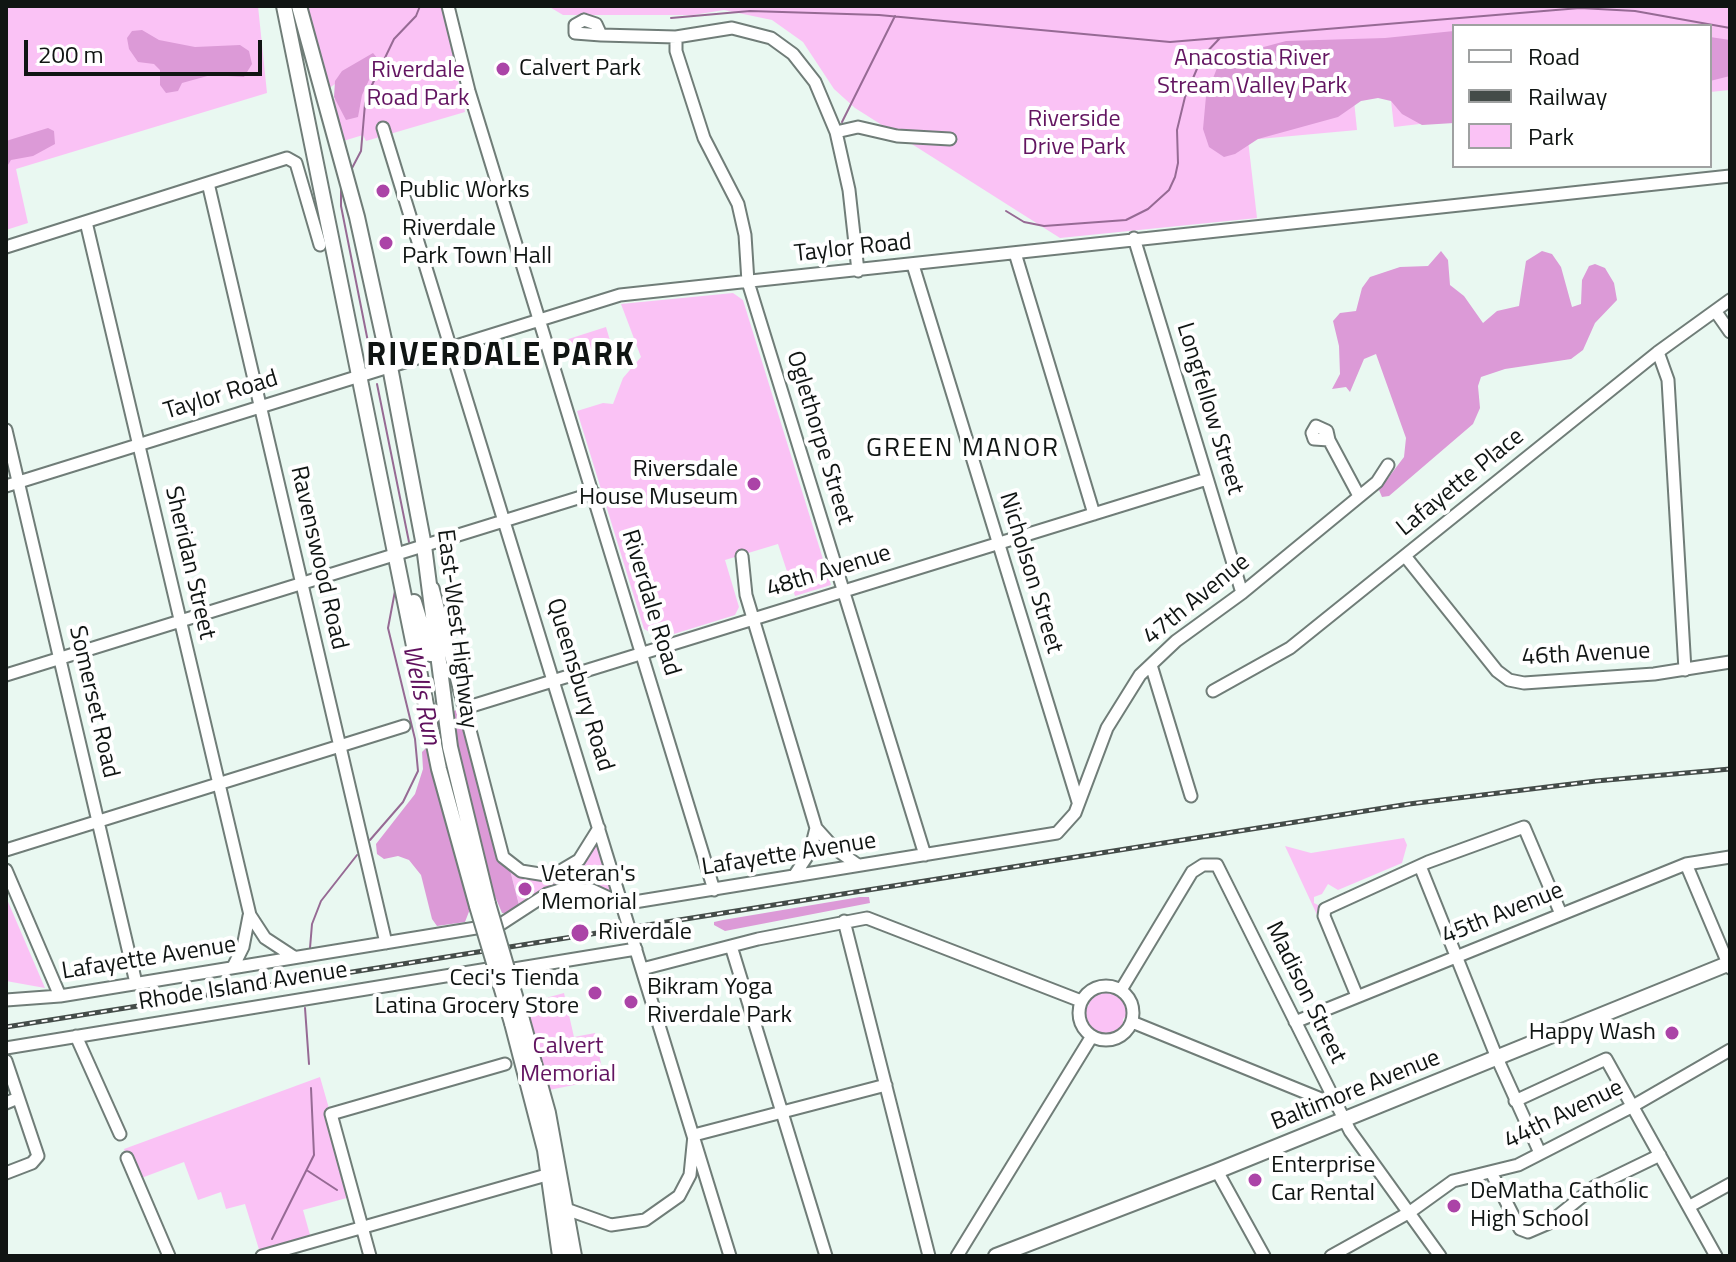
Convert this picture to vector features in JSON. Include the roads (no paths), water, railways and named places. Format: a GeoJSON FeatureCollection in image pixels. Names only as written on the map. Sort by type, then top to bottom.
{"type":"FeatureCollection","features":[{"type":"Feature","properties":{"kind":"main road","name":"East-West Highway"},"geometry":{"type":"LineString","coordinates":[[284,6],[439,769],[548,1113],[574,1256]]}},
{"type":"Feature","properties":{"kind":"main road","name":"East-West Highway"},"geometry":{"type":"LineString","coordinates":[[299,6],[316,78],[354,206],[390,367],[424,546],[440,685],[482,905]]}},
{"type":"Feature","properties":{"kind":"main road"},"geometry":{"type":"LineString","coordinates":[[395,555],[401,558],[407,569],[418,620],[440,685]]}},
{"type":"Feature","properties":{"kind":"main road","name":"Baltimore Avenue"},"geometry":{"type":"LineString","coordinates":[[996,1256],[1016,1253],[1729,965]]}},
{"type":"Feature","properties":{"kind":"main road","name":"East-West Highway"},"geometry":{"type":"LineString","coordinates":[[517,1022],[550,1174],[560,1256]]}},
{"type":"Feature","properties":{"kind":"street","name":"Riverdale Road"},"geometry":{"type":"LineString","coordinates":[[448,6],[469,91],[714,890]]}},
{"type":"Feature","properties":{"kind":"street"},"geometry":{"type":"LineString","coordinates":[[601,35],[676,37],[732,28],[758,33],[784,45],[808,71],[836,132],[849,190],[858,271]]}},
{"type":"Feature","properties":{"kind":"street","name":"Oglethorpe Street"},"geometry":{"type":"LineString","coordinates":[[676,37],[676,51],[704,138],[738,204],[745,235],[748,282],[925,855]]}},
{"type":"Feature","properties":{"kind":"street"},"geometry":{"type":"LineString","coordinates":[[836,132],[858,127],[897,136],[950,139]]}},
{"type":"Feature","properties":{"kind":"street","name":"Queensbury Road"},"geometry":{"type":"LineString","coordinates":[[383,128],[730,1256]]}},
{"type":"Feature","properties":{"kind":"street"},"geometry":{"type":"LineString","coordinates":[[6,247],[293,159],[320,245]]}},
{"type":"Feature","properties":{"kind":"street","name":"Taylor Road"},"geometry":{"type":"LineString","coordinates":[[12,484],[620,295],[1730,176]]}},
{"type":"Feature","properties":{"kind":"street","name":"Ravenswood Road"},"geometry":{"type":"LineString","coordinates":[[208,183],[386,943]]}},
{"type":"Feature","properties":{"kind":"street","name":"Sheridan Street"},"geometry":{"type":"LineString","coordinates":[[86,222],[250,915],[265,938],[294,957]]}},
{"type":"Feature","properties":{"kind":"street","name":"Longfellow Street"},"geometry":{"type":"LineString","coordinates":[[1134,238],[1242,593]]}},
{"type":"Feature","properties":{"kind":"street"},"geometry":{"type":"LineString","coordinates":[[1015,253],[1094,514]]}},
{"type":"Feature","properties":{"kind":"street","name":"Nicholson Street"},"geometry":{"type":"LineString","coordinates":[[913,265],[1078,803]]}},
{"type":"Feature","properties":{"kind":"street","name":"Lafayette Place"},"geometry":{"type":"LineString","coordinates":[[1213,691],[1290,648],[1658,352],[1730,300]]}},
{"type":"Feature","properties":{"kind":"street"},"geometry":{"type":"LineString","coordinates":[[1716,312],[1730,332]]}},
{"type":"Feature","properties":{"kind":"street"},"geometry":{"type":"LineString","coordinates":[[1658,352],[1668,380],[1685,670]]}},
{"type":"Feature","properties":{"kind":"street","name":"Somerset Road"},"geometry":{"type":"LineString","coordinates":[[6,430],[12,484],[60,659],[136,983]]}},
{"type":"Feature","properties":{"kind":"street"},"geometry":{"type":"LineString","coordinates":[[1329,440],[1359,496]]}},
{"type":"Feature","properties":{"kind":"street","name":"47th Avenue"},"geometry":{"type":"LineString","coordinates":[[1078,803],[1091,763],[1118,707],[1151,665],[1176,641],[1242,593],[1377,482],[1388,465]]}},
{"type":"Feature","properties":{"kind":"street","name":"48th Avenue"},"geometry":{"type":"LineString","coordinates":[[465,708],[1207,479]]}},
{"type":"Feature","properties":{"kind":"street"},"geometry":{"type":"LineString","coordinates":[[6,675],[594,493]]}},
{"type":"Feature","properties":{"kind":"street"},"geometry":{"type":"LineString","coordinates":[[742,556],[743,580],[753,619],[816,828],[834,848],[858,865]]}},
{"type":"Feature","properties":{"kind":"street","name":"46th Avenue"},"geometry":{"type":"LineString","coordinates":[[1405,556],[1497,671],[1509,680],[1524,683],[1685,670],[1730,662]]}},
{"type":"Feature","properties":{"kind":"street"},"geometry":{"type":"LineString","coordinates":[[427,571],[443,616],[499,851],[514,867],[535,875],[552,876],[579,860],[599,828]]}},
{"type":"Feature","properties":{"kind":"street"},"geometry":{"type":"LineString","coordinates":[[1151,665],[1191,796]]}},
{"type":"Feature","properties":{"kind":"street"},"geometry":{"type":"LineString","coordinates":[[6,850],[404,726]]}},
{"type":"Feature","properties":{"kind":"street","name":"Lafayette Avenue"},"geometry":{"type":"LineString","coordinates":[[556,891],[592,890],[622,904],[1057,833],[1071,820],[1078,803]]}},
{"type":"Feature","properties":{"kind":"street"},"geometry":{"type":"LineString","coordinates":[[1357,996],[1324,916],[1325,909],[1420,866],[1524,827],[1561,914]]}},
{"type":"Feature","properties":{"kind":"street"},"geometry":{"type":"LineString","coordinates":[[794,876],[810,852],[816,828]]}},
{"type":"Feature","properties":{"kind":"street","name":"45th Avenue"},"geometry":{"type":"LineString","coordinates":[[1295,1022],[1686,864],[1730,857]]}},
{"type":"Feature","properties":{"kind":"street"},"geometry":{"type":"LineString","coordinates":[[1686,864],[1729,965]]}},
{"type":"Feature","properties":{"kind":"street","name":"Madison Street"},"geometry":{"type":"LineString","coordinates":[[1121,990],[1192,872],[1203,865],[1217,865],[1343,1120],[1440,1256]]}},
{"type":"Feature","properties":{"kind":"street"},"geometry":{"type":"LineString","coordinates":[[1420,866],[1497,1058],[1540,1153]]}},
{"type":"Feature","properties":{"kind":"street"},"geometry":{"type":"LineString","coordinates":[[6,870],[60,996]]}},
{"type":"Feature","properties":{"kind":"street"},"geometry":{"type":"LineString","coordinates":[[501,924],[556,891],[552,876]]}},
{"type":"Feature","properties":{"kind":"street","name":"Sheridan Street"},"geometry":{"type":"LineString","coordinates":[[233,967],[243,947],[250,915]]}},
{"type":"Feature","properties":{"kind":"street"},"geometry":{"type":"LineString","coordinates":[[642,969],[731,946],[867,918],[1081,1001]]}},
{"type":"Feature","properties":{"kind":"street"},"geometry":{"type":"LineString","coordinates":[[844,921],[929,1256]]}},
{"type":"Feature","properties":{"kind":"street","name":"Lafayette Avenue"},"geometry":{"type":"LineString","coordinates":[[10,998],[60,996],[476,928]]}},
{"type":"Feature","properties":{"kind":"street"},"geometry":{"type":"LineString","coordinates":[[731,946],[826,1256]]}},
{"type":"Feature","properties":{"kind":"street"},"geometry":{"type":"LineString","coordinates":[[514,969],[636,949]]}},
{"type":"Feature","properties":{"kind":"street","name":"Rhode Island Avenue"},"geometry":{"type":"LineString","coordinates":[[6,1048],[488,969]]}},
{"type":"Feature","properties":{"kind":"street"},"geometry":{"type":"LineString","coordinates":[[1098,986],[1121,990],[1132,1004],[1132,1022],[1114,1039],[1092,1036],[1079,1018],[1081,1001],[1098,986]]}},
{"type":"Feature","properties":{"kind":"street"},"geometry":{"type":"LineString","coordinates":[[1132,1022],[1336,1105]]}},
{"type":"Feature","properties":{"kind":"street"},"geometry":{"type":"LineString","coordinates":[[76,1036],[120,1134]]}},
{"type":"Feature","properties":{"kind":"street"},"geometry":{"type":"LineString","coordinates":[[957,1256],[1092,1036]]}},
{"type":"Feature","properties":{"kind":"street","name":"44th Avenue"},"geometry":{"type":"LineString","coordinates":[[1331,1256],[1410,1212],[1453,1181],[1491,1172],[1540,1153],[1633,1106],[1730,1050]]}},
{"type":"Feature","properties":{"kind":"street"},"geometry":{"type":"LineString","coordinates":[[1515,1101],[1602,1059],[1610,1064],[1716,1256]]}},
{"type":"Feature","properties":{"kind":"street"},"geometry":{"type":"LineString","coordinates":[[6,1061],[37,1159],[6,1173]]}},
{"type":"Feature","properties":{"kind":"street"},"geometry":{"type":"LineString","coordinates":[[370,1256],[331,1114],[505,1064]]}},
{"type":"Feature","properties":{"kind":"street"},"geometry":{"type":"LineString","coordinates":[[566,1209],[611,1225],[637,1223],[655,1215],[679,1196],[688,1179],[694,1135],[886,1085]]}},
{"type":"Feature","properties":{"kind":"street"},"geometry":{"type":"LineString","coordinates":[[6,1103],[18,1098]]}},
{"type":"Feature","properties":{"kind":"street"},"geometry":{"type":"LineString","coordinates":[[1491,1172],[1520,1229],[1528,1232],[1549,1223],[1594,1187],[1660,1155]]}},
{"type":"Feature","properties":{"kind":"street"},"geometry":{"type":"LineString","coordinates":[[127,1158],[169,1256]]}},
{"type":"Feature","properties":{"kind":"street"},"geometry":{"type":"LineString","coordinates":[[1217,1171],[1264,1256]]}},
{"type":"Feature","properties":{"kind":"street"},"geometry":{"type":"LineString","coordinates":[[262,1256],[550,1174]]}},
{"type":"Feature","properties":{"kind":"street"},"geometry":{"type":"LineString","coordinates":[[1690,1206],[1730,1184]]}},
{"type":"Feature","properties":{"kind":"waterway","name":"Wells Run"},"geometry":{"type":"LineString","coordinates":[[351,170],[361,151],[365,104],[371,87],[394,39],[416,16],[420,6]]}},
{"type":"Feature","properties":{"kind":"waterway"},"geometry":{"type":"LineString","coordinates":[[671,18],[750,11],[879,15],[1170,42],[1580,8],[1635,11],[1708,24]]}},
{"type":"Feature","properties":{"kind":"waterway"},"geometry":{"type":"LineString","coordinates":[[842,122],[895,16]]}},
{"type":"Feature","properties":{"kind":"waterway"},"geometry":{"type":"LineString","coordinates":[[1712,25],[1730,28]]}},
{"type":"Feature","properties":{"kind":"waterway"},"geometry":{"type":"LineString","coordinates":[[1006,211],[1024,222],[1044,226],[1126,220],[1148,209],[1169,190],[1175,177],[1178,163],[1177,130],[1185,97],[1202,57],[1220,38]]}},
{"type":"Feature","properties":{"kind":"waterway"},"geometry":{"type":"LineString","coordinates":[[341,188],[341,206],[370,352]]}},
{"type":"Feature","properties":{"kind":"waterway"},"geometry":{"type":"LineString","coordinates":[[377,384],[409,542]]}},
{"type":"Feature","properties":{"kind":"waterway","name":"Wells Run"},"geometry":{"type":"LineString","coordinates":[[370,840],[403,802],[418,771],[415,739],[388,628],[395,591]]}},
{"type":"Feature","properties":{"kind":"waterway","name":"Wells Run"},"geometry":{"type":"LineString","coordinates":[[310,948],[312,924],[321,901],[357,855]]}},
{"type":"Feature","properties":{"kind":"waterway","name":"Wells Run"},"geometry":{"type":"LineString","coordinates":[[305,1008],[309,1064]]}},
{"type":"Feature","properties":{"kind":"waterway","name":"Wells Run"},"geometry":{"type":"LineString","coordinates":[[272,1239],[314,1155],[311,1088]]}},
{"type":"Feature","properties":{"kind":"waterway"},"geometry":{"type":"LineString","coordinates":[[308,1171],[337,1190]]}},
{"type":"Feature","properties":{"kind":"railway"},"geometry":{"type":"LineString","coordinates":[[6,1027],[1409,804],[1596,781],[1730,769]]}},
{"type":"Feature","properties":{"kind":"place","name":"Calvert Park"},"geometry":{"type":"Point","coordinates":[503,69]}},
{"type":"Feature","properties":{"kind":"place","name":"Public Works"},"geometry":{"type":"Point","coordinates":[383,191]}},
{"type":"Feature","properties":{"kind":"place","name":"Riverdale Park Town Hall"},"geometry":{"type":"Point","coordinates":[386,243]}},
{"type":"Feature","properties":{"kind":"place","name":"Riversdale House Museum"},"geometry":{"type":"Point","coordinates":[754,484]}},
{"type":"Feature","properties":{"kind":"place","name":"Veteran's Memorial"},"geometry":{"type":"Point","coordinates":[525,889]}},
{"type":"Feature","properties":{"kind":"place","name":"Riverdale"},"geometry":{"type":"Point","coordinates":[580,933]}},
{"type":"Feature","properties":{"kind":"place","name":"Ceci's Tienda Latina Grocery Store"},"geometry":{"type":"Point","coordinates":[595,993]}},
{"type":"Feature","properties":{"kind":"place","name":"Bikram Yoga Riverdale Park"},"geometry":{"type":"Point","coordinates":[631,1002]}},
{"type":"Feature","properties":{"kind":"place","name":"Happy Wash"},"geometry":{"type":"Point","coordinates":[1672,1033]}},
{"type":"Feature","properties":{"kind":"place","name":"Enterprise Car Rental"},"geometry":{"type":"Point","coordinates":[1255,1180]}},
{"type":"Feature","properties":{"kind":"place","name":"DeMatha Catholic High School"},"geometry":{"type":"Point","coordinates":[1454,1206]}},
{"type":"Feature","properties":{"kind":"district","name":"RIVERDALE PARK"},"geometry":{"type":"Point","coordinates":[501,357]}},
{"type":"Feature","properties":{"kind":"district","name":"GREEN MANOR"},"geometry":{"type":"Point","coordinates":[963,450]}},
{"type":"Feature","properties":{"kind":"park label","name":"Anacostia River Stream Valley Park"},"geometry":{"type":"Point","coordinates":[1252,73]}},
{"type":"Feature","properties":{"kind":"park label","name":"Riverdale Road Park"},"geometry":{"type":"Point","coordinates":[418,85]}},
{"type":"Feature","properties":{"kind":"park label","name":"Riverside Drive Park"},"geometry":{"type":"Point","coordinates":[1074,134]}},
{"type":"Feature","properties":{"kind":"park label","name":"Calvert Memorial"},"geometry":{"type":"Point","coordinates":[568,1061]}}]}
